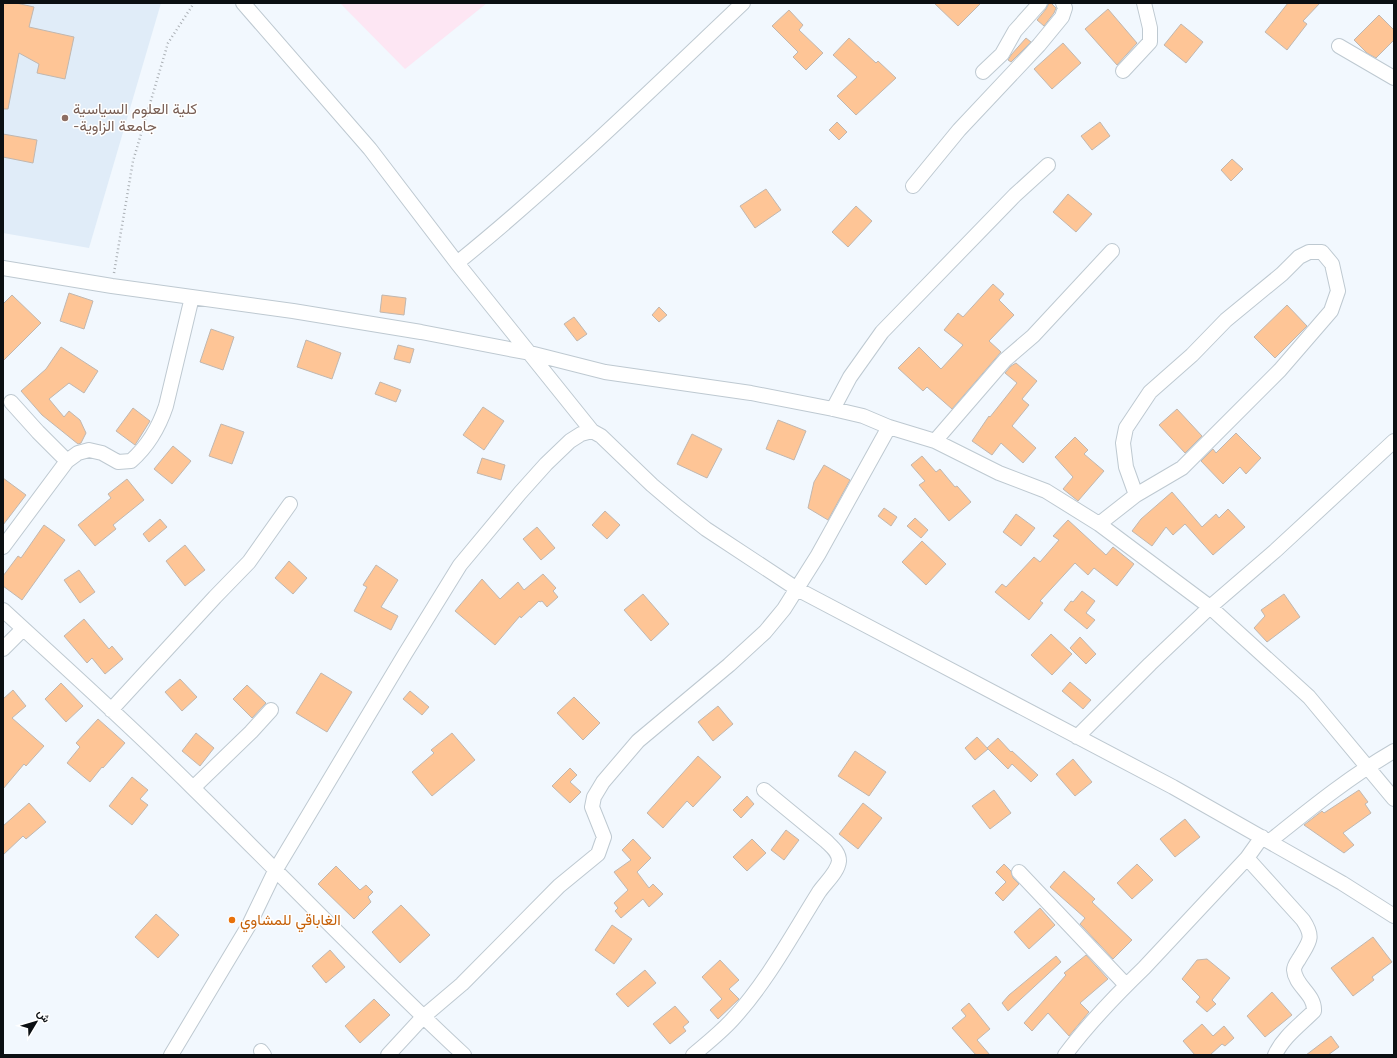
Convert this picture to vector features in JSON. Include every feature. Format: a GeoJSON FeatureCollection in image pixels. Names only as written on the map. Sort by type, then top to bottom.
{"type":"FeatureCollection","features":[{"type":"Feature","properties":{"kind":"street"},"geometry":{"type":"LineString","coordinates":[[243,3],[282,46],[370,149],[457,263],[592,431],[601,436],[652,485],[700,525],[797,590],[1173,788],[1342,883],[1394,916]]}},
{"type":"Feature","properties":{"kind":"street"},"geometry":{"type":"LineString","coordinates":[[457,263],[489,237],[630,111],[743,3]]}},
{"type":"Feature","properties":{"kind":"street"},"geometry":{"type":"LineString","coordinates":[[984,72],[1002,54],[1015,31],[1040,3]]}},
{"type":"Feature","properties":{"kind":"street"},"geometry":{"type":"LineString","coordinates":[[913,186],[959,130],[1044,40],[1064,13],[1065,8],[1063,3]]}},
{"type":"Feature","properties":{"kind":"street"},"geometry":{"type":"LineString","coordinates":[[1122,71],[1150,42],[1150,28],[1144,3]]}},
{"type":"Feature","properties":{"kind":"street"},"geometry":{"type":"LineString","coordinates":[[1339,46],[1394,78]]}},
{"type":"Feature","properties":{"kind":"street"},"geometry":{"type":"LineString","coordinates":[[833,409],[850,377],[882,332],[1015,195],[1048,165]]}},
{"type":"Feature","properties":{"kind":"street"},"geometry":{"type":"LineString","coordinates":[[935,441],[1005,360],[1033,336],[1112,252]]}},
{"type":"Feature","properties":{"kind":"street"},"geometry":{"type":"LineString","coordinates":[[1099,524],[1136,495],[1182,468],[1280,370],[1331,311],[1338,291],[1332,264],[1322,252],[1309,252],[1299,257],[1282,274],[1226,320],[1192,355],[1150,392],[1126,428],[1123,443],[1126,467],[1136,495]]}},
{"type":"Feature","properties":{"kind":"street"},"geometry":{"type":"LineString","coordinates":[[3,268],[112,286],[293,311],[414,331],[530,353],[605,372],[750,393],[864,416],[889,427],[935,441],[998,473],[1046,491],[1099,524],[1210,607],[1309,697],[1394,799]]}},
{"type":"Feature","properties":{"kind":"street"},"geometry":{"type":"LineString","coordinates":[[3,547],[67,461],[78,453],[89,450],[102,453],[118,462],[131,461],[150,439],[162,420],[192,297]]}},
{"type":"Feature","properties":{"kind":"street"},"geometry":{"type":"LineString","coordinates":[[11,402],[67,461]]}},
{"type":"Feature","properties":{"kind":"street"},"geometry":{"type":"LineString","coordinates":[[388,1055],[423,1017],[462,984],[559,886],[598,854],[604,837],[592,807],[594,797],[603,782],[638,741],[729,665],[765,632],[784,609],[818,554],[889,427]]}},
{"type":"Feature","properties":{"kind":"street"},"geometry":{"type":"LineString","coordinates":[[171,1055],[249,925],[275,871],[460,565],[546,464],[570,441],[581,434],[592,431]]}},
{"type":"Feature","properties":{"kind":"street"},"geometry":{"type":"LineString","coordinates":[[1077,737],[1210,607],[1275,551],[1394,441]]}},
{"type":"Feature","properties":{"kind":"street"},"geometry":{"type":"LineString","coordinates":[[111,710],[249,562],[290,504]]}},
{"type":"Feature","properties":{"kind":"street"},"geometry":{"type":"LineString","coordinates":[[3,610],[193,788],[423,1017],[464,1055]]}},
{"type":"Feature","properties":{"kind":"street"},"geometry":{"type":"LineString","coordinates":[[3,649],[23,629]]}},
{"type":"Feature","properties":{"kind":"street"},"geometry":{"type":"LineString","coordinates":[[193,788],[252,732],[271,710]]}},
{"type":"Feature","properties":{"kind":"street"},"geometry":{"type":"LineString","coordinates":[[1065,1055],[1078,1038],[1126,985],[1144,968],[1266,839],[1368,766],[1394,751]]}},
{"type":"Feature","properties":{"kind":"street"},"geometry":{"type":"LineString","coordinates":[[693,1055],[731,1020],[765,977],[839,863],[835,850],[826,841],[764,790]]}},
{"type":"Feature","properties":{"kind":"street"},"geometry":{"type":"LineString","coordinates":[[1247,858],[1303,920],[1308,927],[1310,935],[1310,942],[1295,965],[1294,971],[1296,977],[1312,1000],[1314,1011],[1289,1034],[1275,1055]]}},
{"type":"Feature","properties":{"kind":"street"},"geometry":{"type":"LineString","coordinates":[[1019,872],[1126,985]]}},
{"type":"Feature","properties":{"kind":"path"},"geometry":{"type":"LineString","coordinates":[[112,286],[133,161],[168,43],[194,3]]}},
{"type":"Feature","properties":{"kind":"shaded area","name":"كلية العلوم السياسية -جامعة الزاوية"},"geometry":{"type":"Polygon","coordinates":[[[3,3],[161,3],[89,248],[3,233],[3,3]]]}},
{"type":"Feature","properties":{"kind":"shaded area"},"geometry":{"type":"Polygon","coordinates":[[[340,3],[487,3],[405,69],[340,3]]]}},
{"type":"Feature","properties":{"kind":"building"},"geometry":{"type":"Polygon","coordinates":[[[3,3],[16,3],[34,7],[29,27],[74,37],[65,79],[37,73],[39,64],[19,53],[8,109],[3,109],[3,3]]]}},
{"type":"Feature","properties":{"kind":"building"},"geometry":{"type":"Polygon","coordinates":[[[934,3],[981,3],[958,26],[934,3]]]}},
{"type":"Feature","properties":{"kind":"building"},"geometry":{"type":"Polygon","coordinates":[[[1049,3],[1056,8],[1044,26],[1037,20],[1049,3]]]}},
{"type":"Feature","properties":{"kind":"building"},"geometry":{"type":"Polygon","coordinates":[[[1288,3],[1320,3],[1303,21],[1307,24],[1287,50],[1265,32],[1288,3]]]}},
{"type":"Feature","properties":{"kind":"building"},"geometry":{"type":"Polygon","coordinates":[[[1108,9],[1137,43],[1117,65],[1085,29],[1108,9]]]}},
{"type":"Feature","properties":{"kind":"building"},"geometry":{"type":"Polygon","coordinates":[[[789,10],[803,25],[799,30],[823,53],[806,70],[793,57],[798,52],[772,26],[789,10]]]}},
{"type":"Feature","properties":{"kind":"building"},"geometry":{"type":"Polygon","coordinates":[[[1379,15],[1394,30],[1394,40],[1376,58],[1367,53],[1354,40],[1379,15]]]}},
{"type":"Feature","properties":{"kind":"building"},"geometry":{"type":"Polygon","coordinates":[[[1181,24],[1203,42],[1186,63],[1164,45],[1181,24]]]}},
{"type":"Feature","properties":{"kind":"building"},"geometry":{"type":"Polygon","coordinates":[[[849,38],[876,63],[878,61],[896,78],[856,115],[837,96],[857,77],[833,55],[849,38]]]}},
{"type":"Feature","properties":{"kind":"building"},"geometry":{"type":"Polygon","coordinates":[[[1026,38],[1031,42],[1011,62],[1008,60],[1011,55],[1026,38]]]}},
{"type":"Feature","properties":{"kind":"building"},"geometry":{"type":"Polygon","coordinates":[[[1063,43],[1081,63],[1052,89],[1034,69],[1063,43]]]}},
{"type":"Feature","properties":{"kind":"building"},"geometry":{"type":"Polygon","coordinates":[[[837,122],[847,132],[839,140],[829,130],[837,122]]]}},
{"type":"Feature","properties":{"kind":"building"},"geometry":{"type":"Polygon","coordinates":[[[1100,122],[1110,136],[1092,150],[1081,136],[1100,122]]]}},
{"type":"Feature","properties":{"kind":"building"},"geometry":{"type":"Polygon","coordinates":[[[3,134],[37,140],[33,163],[3,157],[3,134]]]}},
{"type":"Feature","properties":{"kind":"building"},"geometry":{"type":"Polygon","coordinates":[[[1232,159],[1243,169],[1231,181],[1221,170],[1232,159]]]}},
{"type":"Feature","properties":{"kind":"building"},"geometry":{"type":"Polygon","coordinates":[[[766,189],[781,210],[755,228],[740,206],[766,189]]]}},
{"type":"Feature","properties":{"kind":"building"},"geometry":{"type":"Polygon","coordinates":[[[1068,194],[1092,214],[1076,232],[1053,212],[1068,194]]]}},
{"type":"Feature","properties":{"kind":"building"},"geometry":{"type":"Polygon","coordinates":[[[856,206],[872,221],[848,247],[832,232],[856,206]]]}},
{"type":"Feature","properties":{"kind":"building"},"geometry":{"type":"Polygon","coordinates":[[[993,284],[1004,294],[999,300],[1014,315],[989,341],[1001,352],[952,409],[927,387],[923,391],[898,368],[919,347],[941,369],[963,345],[944,330],[958,313],[963,317],[993,284]]]}},
{"type":"Feature","properties":{"kind":"building"},"geometry":{"type":"Polygon","coordinates":[[[69,293],[93,301],[84,329],[60,321],[69,293]]]}},
{"type":"Feature","properties":{"kind":"building"},"geometry":{"type":"Polygon","coordinates":[[[12,295],[41,323],[3,361],[3,304],[12,295]]]}},
{"type":"Feature","properties":{"kind":"building"},"geometry":{"type":"Polygon","coordinates":[[[382,295],[406,298],[404,315],[380,312],[382,295]]]}},
{"type":"Feature","properties":{"kind":"building"},"geometry":{"type":"Polygon","coordinates":[[[1287,305],[1307,326],[1275,358],[1254,337],[1287,305]]]}},
{"type":"Feature","properties":{"kind":"building"},"geometry":{"type":"Polygon","coordinates":[[[659,307],[667,315],[659,322],[652,315],[659,307]]]}},
{"type":"Feature","properties":{"kind":"building"},"geometry":{"type":"Polygon","coordinates":[[[574,317],[587,334],[577,341],[564,324],[574,317]]]}},
{"type":"Feature","properties":{"kind":"building"},"geometry":{"type":"Polygon","coordinates":[[[211,329],[234,337],[223,370],[200,362],[211,329]]]}},
{"type":"Feature","properties":{"kind":"building"},"geometry":{"type":"Polygon","coordinates":[[[306,340],[341,353],[332,379],[297,367],[306,340]]]}},
{"type":"Feature","properties":{"kind":"building"},"geometry":{"type":"Polygon","coordinates":[[[398,345],[414,349],[410,363],[394,359],[398,345]]]}},
{"type":"Feature","properties":{"kind":"building"},"geometry":{"type":"Polygon","coordinates":[[[61,347],[98,371],[84,393],[69,383],[49,399],[64,417],[69,411],[80,420],[86,433],[81,443],[78,444],[42,415],[21,391],[46,369],[61,347]]]}},
{"type":"Feature","properties":{"kind":"building"},"geometry":{"type":"Polygon","coordinates":[[[1016,363],[1037,381],[1022,399],[1029,405],[1012,426],[1036,448],[1023,463],[1001,443],[992,455],[972,441],[989,416],[990,417],[1017,383],[1005,373],[1016,363]]]}},
{"type":"Feature","properties":{"kind":"building"},"geometry":{"type":"Polygon","coordinates":[[[380,382],[401,390],[396,402],[375,394],[380,382]]]}},
{"type":"Feature","properties":{"kind":"building"},"geometry":{"type":"Polygon","coordinates":[[[483,407],[504,421],[484,450],[463,435],[483,407]]]}},
{"type":"Feature","properties":{"kind":"building"},"geometry":{"type":"Polygon","coordinates":[[[133,408],[150,421],[135,445],[116,431],[133,408]]]}},
{"type":"Feature","properties":{"kind":"building"},"geometry":{"type":"Polygon","coordinates":[[[1177,409],[1202,436],[1185,453],[1159,425],[1177,409]]]}},
{"type":"Feature","properties":{"kind":"building"},"geometry":{"type":"Polygon","coordinates":[[[778,420],[806,431],[794,460],[766,449],[778,420]]]}},
{"type":"Feature","properties":{"kind":"building"},"geometry":{"type":"Polygon","coordinates":[[[221,424],[244,432],[232,464],[209,456],[221,424]]]}},
{"type":"Feature","properties":{"kind":"building"},"geometry":{"type":"Polygon","coordinates":[[[1236,433],[1261,458],[1246,474],[1240,467],[1223,484],[1201,461],[1213,449],[1216,453],[1236,433]]]}},
{"type":"Feature","properties":{"kind":"building"},"geometry":{"type":"Polygon","coordinates":[[[692,434],[722,449],[707,478],[677,464],[692,434]]]}},
{"type":"Feature","properties":{"kind":"building"},"geometry":{"type":"Polygon","coordinates":[[[1075,437],[1088,450],[1084,454],[1104,471],[1078,501],[1063,489],[1073,477],[1055,457],[1075,437]]]}},
{"type":"Feature","properties":{"kind":"building"},"geometry":{"type":"Polygon","coordinates":[[[173,446],[191,461],[172,484],[154,469],[173,446]]]}},
{"type":"Feature","properties":{"kind":"building"},"geometry":{"type":"Polygon","coordinates":[[[922,456],[936,472],[940,469],[955,487],[957,486],[971,502],[949,521],[919,485],[925,481],[911,465],[922,456]]]}},
{"type":"Feature","properties":{"kind":"building"},"geometry":{"type":"Polygon","coordinates":[[[482,458],[505,465],[501,480],[477,473],[482,458]]]}},
{"type":"Feature","properties":{"kind":"building"},"geometry":{"type":"Polygon","coordinates":[[[824,465],[850,480],[828,520],[808,508],[814,482],[824,465]]]}},
{"type":"Feature","properties":{"kind":"building"},"geometry":{"type":"Polygon","coordinates":[[[3,478],[26,495],[3,525],[3,478]]]}},
{"type":"Feature","properties":{"kind":"building"},"geometry":{"type":"Polygon","coordinates":[[[127,479],[144,500],[113,525],[116,529],[95,546],[78,525],[111,498],[108,494],[127,479]]]}},
{"type":"Feature","properties":{"kind":"building"},"geometry":{"type":"Polygon","coordinates":[[[1172,492],[1202,527],[1216,514],[1219,518],[1228,509],[1245,527],[1213,555],[1185,524],[1173,535],[1166,527],[1152,546],[1132,531],[1141,519],[1172,492]]]}},
{"type":"Feature","properties":{"kind":"building"},"geometry":{"type":"Polygon","coordinates":[[[884,508],[897,517],[891,526],[878,516],[884,508]]]}},
{"type":"Feature","properties":{"kind":"building"},"geometry":{"type":"Polygon","coordinates":[[[605,511],[620,525],[607,539],[592,525],[605,511]]]}},
{"type":"Feature","properties":{"kind":"building"},"geometry":{"type":"Polygon","coordinates":[[[1016,514],[1035,528],[1021,546],[1003,532],[1016,514]]]}},
{"type":"Feature","properties":{"kind":"building"},"geometry":{"type":"Polygon","coordinates":[[[915,518],[928,530],[921,538],[907,526],[915,518]]]}},
{"type":"Feature","properties":{"kind":"building"},"geometry":{"type":"Polygon","coordinates":[[[160,519],[167,527],[149,542],[143,534],[160,519]]]}},
{"type":"Feature","properties":{"kind":"building"},"geometry":{"type":"Polygon","coordinates":[[[1068,520],[1106,555],[1113,547],[1134,564],[1117,586],[1094,568],[1088,575],[1075,563],[1040,601],[1043,603],[1029,620],[995,592],[1002,584],[1006,587],[1034,557],[1040,562],[1059,540],[1053,536],[1068,520]]]}},
{"type":"Feature","properties":{"kind":"building"},"geometry":{"type":"Polygon","coordinates":[[[44,525],[65,540],[22,600],[3,586],[3,576],[18,556],[21,558],[44,525]]]}},
{"type":"Feature","properties":{"kind":"building"},"geometry":{"type":"Polygon","coordinates":[[[537,527],[555,548],[541,560],[523,539],[537,527]]]}},
{"type":"Feature","properties":{"kind":"building"},"geometry":{"type":"Polygon","coordinates":[[[922,541],[946,564],[926,585],[902,562],[922,541]]]}},
{"type":"Feature","properties":{"kind":"building"},"geometry":{"type":"Polygon","coordinates":[[[185,545],[205,570],[185,586],[166,561],[185,545]]]}},
{"type":"Feature","properties":{"kind":"building"},"geometry":{"type":"Polygon","coordinates":[[[289,561],[307,578],[293,594],[275,578],[289,561]]]}},
{"type":"Feature","properties":{"kind":"building"},"geometry":{"type":"Polygon","coordinates":[[[376,565],[398,580],[381,607],[398,616],[391,630],[354,611],[367,587],[363,585],[376,565]]]}},
{"type":"Feature","properties":{"kind":"building"},"geometry":{"type":"Polygon","coordinates":[[[79,570],[95,592],[80,603],[64,580],[79,570]]]}},
{"type":"Feature","properties":{"kind":"building"},"geometry":{"type":"Polygon","coordinates":[[[543,574],[556,588],[553,591],[558,597],[547,607],[542,601],[539,601],[521,618],[520,616],[495,645],[455,611],[482,579],[500,599],[518,582],[524,590],[543,574]]]}},
{"type":"Feature","properties":{"kind":"building"},"geometry":{"type":"Polygon","coordinates":[[[1082,591],[1095,601],[1086,613],[1095,620],[1087,629],[1064,610],[1082,591]]]}},
{"type":"Feature","properties":{"kind":"building"},"geometry":{"type":"Polygon","coordinates":[[[643,594],[669,624],[651,641],[624,610],[643,594]]]}},
{"type":"Feature","properties":{"kind":"building"},"geometry":{"type":"Polygon","coordinates":[[[1284,594],[1300,617],[1267,642],[1254,628],[1265,616],[1261,610],[1284,594]]]}},
{"type":"Feature","properties":{"kind":"building"},"geometry":{"type":"Polygon","coordinates":[[[84,619],[109,649],[112,646],[123,659],[105,674],[92,658],[87,663],[64,636],[84,619]]]}},
{"type":"Feature","properties":{"kind":"building"},"geometry":{"type":"Polygon","coordinates":[[[1051,634],[1072,654],[1052,675],[1031,655],[1051,634]]]}},
{"type":"Feature","properties":{"kind":"building"},"geometry":{"type":"Polygon","coordinates":[[[1080,637],[1096,654],[1086,664],[1070,648],[1080,637]]]}},
{"type":"Feature","properties":{"kind":"building"},"geometry":{"type":"Polygon","coordinates":[[[321,673],[352,692],[327,732],[296,713],[321,673]]]}},
{"type":"Feature","properties":{"kind":"building"},"geometry":{"type":"Polygon","coordinates":[[[180,679],[197,697],[182,711],[165,692],[180,679]]]}},
{"type":"Feature","properties":{"kind":"building"},"geometry":{"type":"Polygon","coordinates":[[[1070,682],[1091,700],[1083,709],[1062,691],[1070,682]]]}},
{"type":"Feature","properties":{"kind":"building"},"geometry":{"type":"Polygon","coordinates":[[[61,683],[83,706],[66,722],[45,699],[61,683]]]}},
{"type":"Feature","properties":{"kind":"building"},"geometry":{"type":"Polygon","coordinates":[[[247,685],[266,703],[252,718],[233,699],[247,685]]]}},
{"type":"Feature","properties":{"kind":"building"},"geometry":{"type":"Polygon","coordinates":[[[13,690],[26,706],[12,718],[44,746],[26,766],[24,764],[3,789],[3,699],[13,690]]]}},
{"type":"Feature","properties":{"kind":"building"},"geometry":{"type":"Polygon","coordinates":[[[410,691],[429,707],[422,715],[403,699],[410,691]]]}},
{"type":"Feature","properties":{"kind":"building"},"geometry":{"type":"Polygon","coordinates":[[[574,697],[600,723],[583,740],[557,713],[574,697]]]}},
{"type":"Feature","properties":{"kind":"building"},"geometry":{"type":"Polygon","coordinates":[[[718,706],[733,724],[713,741],[698,722],[718,706]]]}},
{"type":"Feature","properties":{"kind":"building"},"geometry":{"type":"Polygon","coordinates":[[[98,719],[125,743],[90,782],[67,763],[80,747],[76,743],[98,719]]]}},
{"type":"Feature","properties":{"kind":"building"},"geometry":{"type":"Polygon","coordinates":[[[196,733],[214,748],[200,766],[182,751],[196,733]]]}},
{"type":"Feature","properties":{"kind":"building"},"geometry":{"type":"Polygon","coordinates":[[[452,733],[475,760],[432,796],[412,772],[434,753],[431,750],[452,733]]]}},
{"type":"Feature","properties":{"kind":"building"},"geometry":{"type":"Polygon","coordinates":[[[977,737],[988,749],[975,760],[965,748],[977,737]]]}},
{"type":"Feature","properties":{"kind":"building"},"geometry":{"type":"Polygon","coordinates":[[[998,738],[1011,752],[1012,751],[1038,775],[1031,782],[1012,764],[1008,769],[987,748],[998,738]]]}},
{"type":"Feature","properties":{"kind":"building"},"geometry":{"type":"Polygon","coordinates":[[[855,751],[886,772],[869,796],[838,776],[855,751]]]}},
{"type":"Feature","properties":{"kind":"building"},"geometry":{"type":"Polygon","coordinates":[[[698,756],[721,777],[693,807],[687,801],[663,828],[647,813],[698,756]]]}},
{"type":"Feature","properties":{"kind":"building"},"geometry":{"type":"Polygon","coordinates":[[[1073,759],[1092,782],[1075,796],[1056,774],[1073,759]]]}},
{"type":"Feature","properties":{"kind":"building"},"geometry":{"type":"Polygon","coordinates":[[[570,768],[577,775],[570,782],[581,792],[570,803],[552,786],[570,768]]]}},
{"type":"Feature","properties":{"kind":"building"},"geometry":{"type":"Polygon","coordinates":[[[132,777],[148,790],[140,799],[148,805],[132,825],[109,806],[132,777]]]}},
{"type":"Feature","properties":{"kind":"building"},"geometry":{"type":"Polygon","coordinates":[[[994,790],[1011,813],[990,829],[972,806],[994,790]]]}},
{"type":"Feature","properties":{"kind":"building"},"geometry":{"type":"Polygon","coordinates":[[[1359,790],[1368,802],[1365,804],[1371,813],[1343,833],[1354,845],[1344,853],[1304,825],[1322,811],[1324,813],[1359,790]]]}},
{"type":"Feature","properties":{"kind":"building"},"geometry":{"type":"Polygon","coordinates":[[[747,796],[754,804],[741,818],[733,810],[747,796]]]}},
{"type":"Feature","properties":{"kind":"building"},"geometry":{"type":"Polygon","coordinates":[[[29,803],[46,822],[26,839],[23,836],[3,855],[3,826],[29,803]]]}},
{"type":"Feature","properties":{"kind":"building"},"geometry":{"type":"Polygon","coordinates":[[[863,803],[882,818],[858,849],[839,834],[863,803]]]}},
{"type":"Feature","properties":{"kind":"building"},"geometry":{"type":"Polygon","coordinates":[[[1185,819],[1200,837],[1175,857],[1160,839],[1185,819]]]}},
{"type":"Feature","properties":{"kind":"building"},"geometry":{"type":"Polygon","coordinates":[[[786,830],[799,840],[784,860],[771,850],[786,830]]]}},
{"type":"Feature","properties":{"kind":"building"},"geometry":{"type":"Polygon","coordinates":[[[633,839],[651,858],[637,872],[649,888],[653,884],[663,894],[649,907],[643,899],[621,918],[615,911],[618,908],[614,903],[628,890],[614,872],[631,860],[622,850],[633,839]]]}},
{"type":"Feature","properties":{"kind":"building"},"geometry":{"type":"Polygon","coordinates":[[[752,839],[766,853],[747,871],[733,857],[752,839]]]}},
{"type":"Feature","properties":{"kind":"building"},"geometry":{"type":"Polygon","coordinates":[[[1004,864],[1011,871],[1013,878],[1019,884],[1003,901],[995,893],[1006,882],[996,872],[1004,864]]]}},
{"type":"Feature","properties":{"kind":"building"},"geometry":{"type":"Polygon","coordinates":[[[1137,864],[1153,880],[1132,899],[1117,883],[1137,864]]]}},
{"type":"Feature","properties":{"kind":"building"},"geometry":{"type":"Polygon","coordinates":[[[336,866],[360,890],[366,885],[373,892],[368,897],[371,902],[354,919],[318,884],[336,866]]]}},
{"type":"Feature","properties":{"kind":"building"},"geometry":{"type":"Polygon","coordinates":[[[1064,871],[1095,899],[1092,902],[1132,940],[1113,959],[1080,924],[1085,918],[1050,887],[1064,871]]]}},
{"type":"Feature","properties":{"kind":"building"},"geometry":{"type":"Polygon","coordinates":[[[401,905],[430,935],[400,963],[372,932],[401,905]]]}},
{"type":"Feature","properties":{"kind":"building"},"geometry":{"type":"Polygon","coordinates":[[[1040,908],[1055,925],[1029,949],[1014,932],[1040,908]]]}},
{"type":"Feature","properties":{"kind":"building"},"geometry":{"type":"Polygon","coordinates":[[[156,914],[179,935],[158,958],[135,937],[156,914]]]}},
{"type":"Feature","properties":{"kind":"building"},"geometry":{"type":"Polygon","coordinates":[[[612,925],[632,939],[614,964],[595,950],[612,925]]]}},
{"type":"Feature","properties":{"kind":"building"},"geometry":{"type":"Polygon","coordinates":[[[1373,937],[1392,962],[1372,977],[1374,980],[1353,996],[1331,968],[1373,937]]]}},
{"type":"Feature","properties":{"kind":"building"},"geometry":{"type":"Polygon","coordinates":[[[330,950],[345,967],[326,983],[312,966],[330,950]]]}},
{"type":"Feature","properties":{"kind":"building"},"geometry":{"type":"Polygon","coordinates":[[[1086,955],[1108,979],[1080,1003],[1089,1012],[1069,1036],[1048,1013],[1032,1031],[1024,1023],[1066,975],[1064,973],[1086,955]]]}},
{"type":"Feature","properties":{"kind":"building"},"geometry":{"type":"Polygon","coordinates":[[[1056,956],[1061,962],[1008,1011],[1002,1003],[1009,995],[1056,956]]]}},
{"type":"Feature","properties":{"kind":"building"},"geometry":{"type":"Polygon","coordinates":[[[1207,959],[1230,978],[1212,1000],[1216,1004],[1207,1012],[1196,1002],[1200,997],[1182,979],[1197,960],[1207,959]]]}},
{"type":"Feature","properties":{"kind":"building"},"geometry":{"type":"Polygon","coordinates":[[[720,960],[739,980],[729,989],[739,999],[718,1019],[710,1010],[722,999],[702,977],[720,960]]]}},
{"type":"Feature","properties":{"kind":"building"},"geometry":{"type":"Polygon","coordinates":[[[645,970],[656,983],[628,1007],[616,994],[645,970]]]}},
{"type":"Feature","properties":{"kind":"building"},"geometry":{"type":"Polygon","coordinates":[[[1272,992],[1292,1015],[1265,1037],[1247,1016],[1272,992]]]}},
{"type":"Feature","properties":{"kind":"building"},"geometry":{"type":"Polygon","coordinates":[[[374,999],[390,1015],[360,1043],[345,1026],[374,999]]]}},
{"type":"Feature","properties":{"kind":"building"},"geometry":{"type":"Polygon","coordinates":[[[969,1003],[990,1029],[977,1040],[990,1055],[976,1055],[952,1028],[966,1016],[961,1010],[969,1003]]]}},
{"type":"Feature","properties":{"kind":"building"},"geometry":{"type":"Polygon","coordinates":[[[675,1006],[689,1022],[683,1027],[686,1031],[670,1044],[653,1024],[675,1006]]]}},
{"type":"Feature","properties":{"kind":"building"},"geometry":{"type":"Polygon","coordinates":[[[1202,1024],[1213,1036],[1224,1026],[1234,1038],[1225,1046],[1222,1044],[1210,1055],[1195,1055],[1183,1041],[1202,1024]]]}},
{"type":"Feature","properties":{"kind":"building"},"geometry":{"type":"Polygon","coordinates":[[[1331,1036],[1339,1047],[1328,1055],[1306,1055],[1331,1036]]]}},
{"type":"Feature","properties":{"kind":"place","name":"كلية العلوم السياسية -جامعة الزاوية"},"geometry":{"type":"Point","coordinates":[65,118]}},
{"type":"Feature","properties":{"kind":"place","name":"الغاباقي للمشاوي"},"geometry":{"type":"Point","coordinates":[232,920]}}]}
